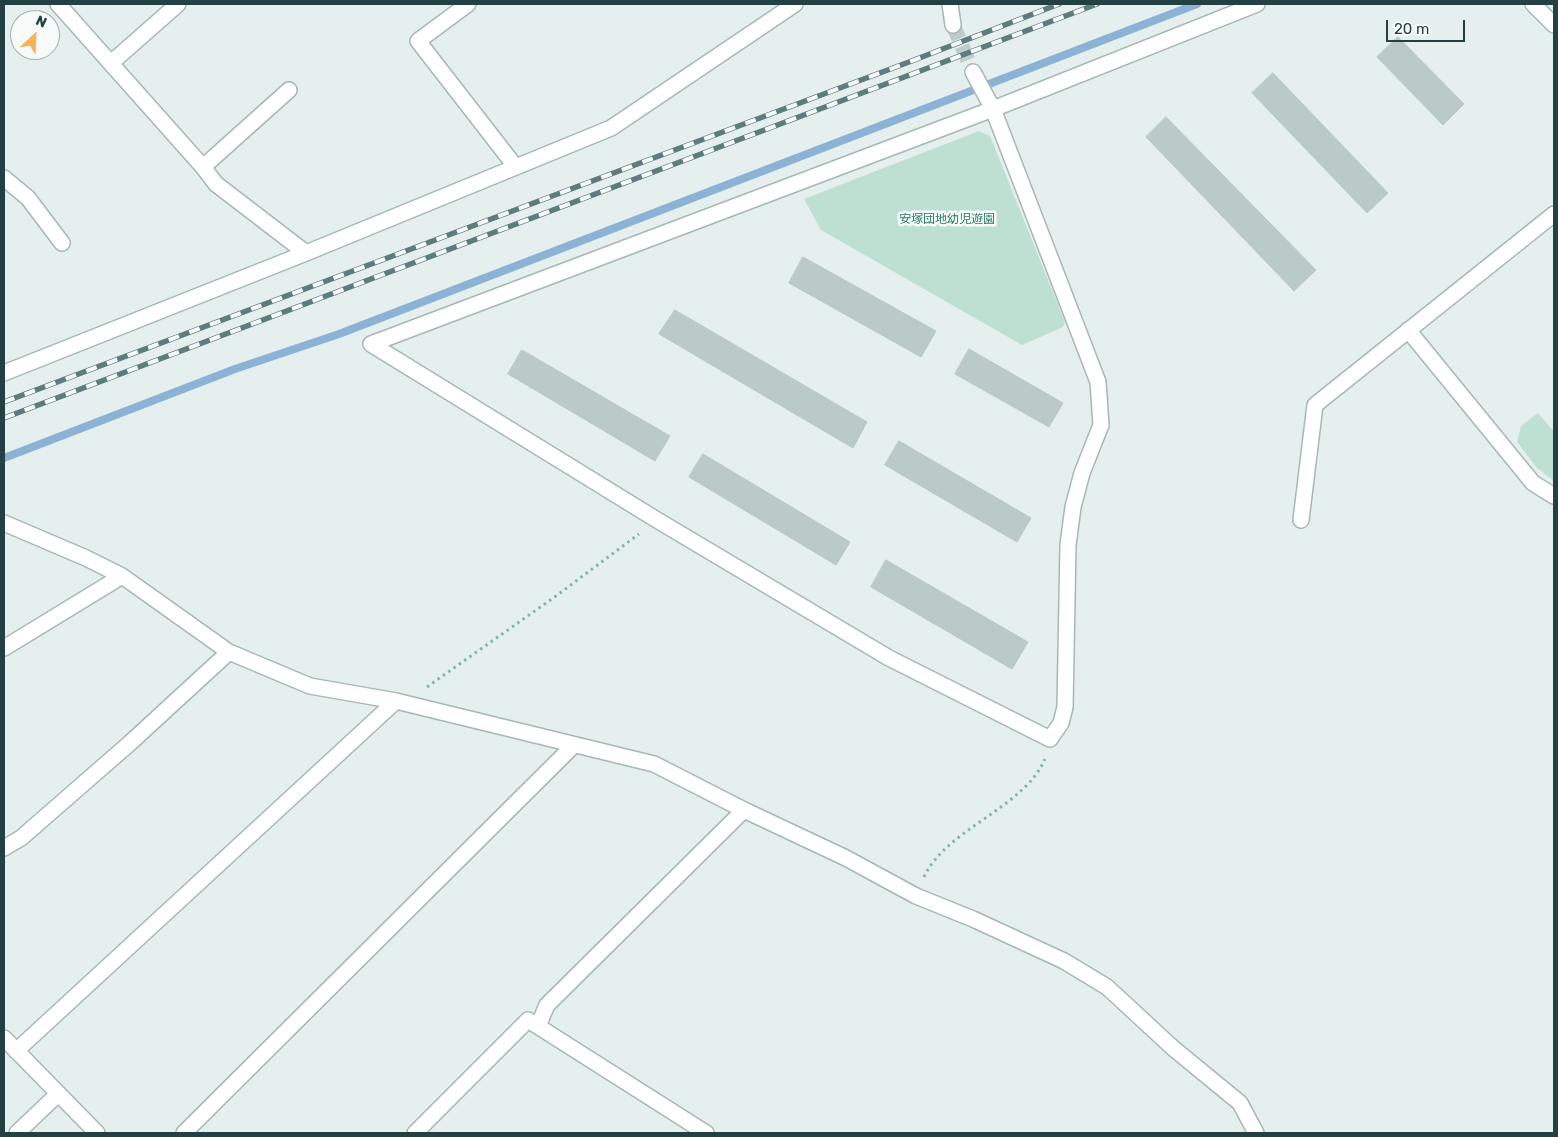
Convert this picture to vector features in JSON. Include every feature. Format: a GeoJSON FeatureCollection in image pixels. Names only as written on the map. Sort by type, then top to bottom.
{"type":"FeatureCollection","features":[{"type":"Feature","properties":{"kind":"street"},"geometry":{"type":"LineString","coordinates":[[58,4],[112,63],[216,184],[306,253]]}},
{"type":"Feature","properties":{"kind":"street"},"geometry":{"type":"LineString","coordinates":[[112,63],[178,4]]}},
{"type":"Feature","properties":{"kind":"street"},"geometry":{"type":"LineString","coordinates":[[468,4],[418,41],[515,166]]}},
{"type":"Feature","properties":{"kind":"street"},"geometry":{"type":"LineString","coordinates":[[4,373],[306,253],[611,128],[795,4]]}},
{"type":"Feature","properties":{"kind":"street"},"geometry":{"type":"LineString","coordinates":[[950,4],[953,25]]}},
{"type":"Feature","properties":{"kind":"street"},"geometry":{"type":"LineString","coordinates":[[975,74],[990,102],[1098,382],[1101,425],[1082,473],[1073,507],[1068,545],[1065,707],[1061,723],[1050,739],[889,658],[658,520],[371,344],[990,102],[1257,4]]}},
{"type":"Feature","properties":{"kind":"street"},"geometry":{"type":"LineString","coordinates":[[1533,4],[1554,25]]}},
{"type":"Feature","properties":{"kind":"street"},"geometry":{"type":"LineString","coordinates":[[203,167],[289,90]]}},
{"type":"Feature","properties":{"kind":"street"},"geometry":{"type":"LineString","coordinates":[[4,178],[28,198],[62,243]]}},
{"type":"Feature","properties":{"kind":"street"},"geometry":{"type":"LineString","coordinates":[[1301,520],[1315,405],[1554,214]]}},
{"type":"Feature","properties":{"kind":"street"},"geometry":{"type":"LineString","coordinates":[[1408,330],[1534,482],[1554,496]]}},
{"type":"Feature","properties":{"kind":"street"},"geometry":{"type":"LineString","coordinates":[[4,523],[86,558],[122,576],[229,652],[310,686],[400,702],[654,764],[744,810],[846,858],[916,896],[973,919],[1064,961],[1107,987],[1173,1048],[1240,1103],[1256,1133]]}},
{"type":"Feature","properties":{"kind":"street"},"geometry":{"type":"LineString","coordinates":[[4,648],[122,576]]}},
{"type":"Feature","properties":{"kind":"street"},"geometry":{"type":"LineString","coordinates":[[4,848],[28,832],[130,743],[229,652]]}},
{"type":"Feature","properties":{"kind":"street"},"geometry":{"type":"LineString","coordinates":[[16,1051],[400,702]]}},
{"type":"Feature","properties":{"kind":"street"},"geometry":{"type":"LineString","coordinates":[[184,1133],[574,745]]}},
{"type":"Feature","properties":{"kind":"street"},"geometry":{"type":"LineString","coordinates":[[538,1026],[548,1005],[744,810]]}},
{"type":"Feature","properties":{"kind":"street"},"geometry":{"type":"LineString","coordinates":[[421,1132],[528,1020],[706,1133]]}},
{"type":"Feature","properties":{"kind":"street"},"geometry":{"type":"LineString","coordinates":[[4,1038],[96,1133]]}},
{"type":"Feature","properties":{"kind":"street"},"geometry":{"type":"LineString","coordinates":[[18,1133],[58,1094]]}},
{"type":"Feature","properties":{"kind":"path"},"geometry":{"type":"LineString","coordinates":[[400,702],[556,596],[658,520]]}},
{"type":"Feature","properties":{"kind":"path"},"geometry":{"type":"LineString","coordinates":[[916,896],[929,865],[951,843],[1023,788],[1035,776],[1044,761],[1050,739]]}},
{"type":"Feature","properties":{"kind":"green space","name":"安塚団地幼児遊園"},"geometry":{"type":"Polygon","coordinates":[[[979,131],[990,136],[1065,322],[1063,327],[1022,345],[821,230],[804,199],[979,131]]]}},
{"type":"Feature","properties":{"kind":"green space"},"geometry":{"type":"Polygon","coordinates":[[[1538,413],[1554,432],[1554,481],[1537,468],[1517,442],[1521,426],[1538,413]]]}},
{"type":"Feature","properties":{"kind":"building"},"geometry":{"type":"Polygon","coordinates":[[[1398,37],[1464,104],[1443,125],[1377,57],[1398,37]]]}},
{"type":"Feature","properties":{"kind":"building"},"geometry":{"type":"Polygon","coordinates":[[[1273,73],[1388,193],[1367,213],[1252,93],[1273,73]]]}},
{"type":"Feature","properties":{"kind":"building"},"geometry":{"type":"Polygon","coordinates":[[[1166,117],[1316,270],[1294,291],[1146,137],[1166,117]]]}},
{"type":"Feature","properties":{"kind":"building"},"geometry":{"type":"Polygon","coordinates":[[[803,257],[936,331],[921,357],[789,283],[803,257]]]}},
{"type":"Feature","properties":{"kind":"building"},"geometry":{"type":"Polygon","coordinates":[[[675,310],[867,422],[853,448],[659,334],[675,310]]]}},
{"type":"Feature","properties":{"kind":"building"},"geometry":{"type":"Polygon","coordinates":[[[969,349],[1063,403],[1049,427],[955,374],[969,349]]]}},
{"type":"Feature","properties":{"kind":"building"},"geometry":{"type":"Polygon","coordinates":[[[522,350],[670,436],[655,461],[508,374],[522,350]]]}},
{"type":"Feature","properties":{"kind":"building"},"geometry":{"type":"Polygon","coordinates":[[[899,441],[1031,518],[1017,542],[885,465],[899,441]]]}},
{"type":"Feature","properties":{"kind":"building"},"geometry":{"type":"Polygon","coordinates":[[[703,454],[850,542],[836,565],[689,477],[703,454]]]}},
{"type":"Feature","properties":{"kind":"building"},"geometry":{"type":"Polygon","coordinates":[[[886,560],[1028,642],[1012,669],[871,587],[886,560]]]}},
{"type":"Feature","properties":{"kind":"waterway"},"geometry":{"type":"LineString","coordinates":[[4,458],[235,369],[339,334],[1197,4]]}},
{"type":"Feature","properties":{"kind":"tunnel"},"geometry":{"type":"LineString","coordinates":[[953,25],[973,72]]}},
{"type":"Feature","properties":{"kind":"railway"},"geometry":{"type":"LineString","coordinates":[[4,402],[1059,4]]}},
{"type":"Feature","properties":{"kind":"railway"},"geometry":{"type":"LineString","coordinates":[[4,418],[1097,4]]}}]}
